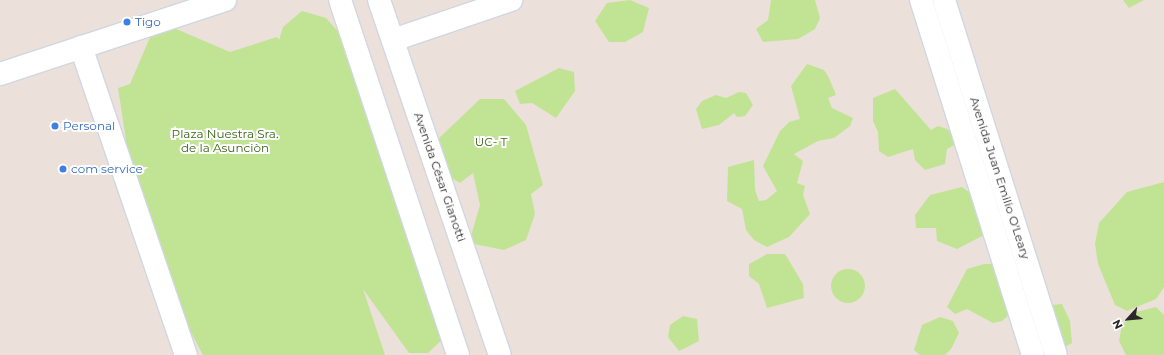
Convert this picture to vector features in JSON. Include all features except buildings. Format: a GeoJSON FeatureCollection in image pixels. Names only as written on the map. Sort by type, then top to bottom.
{"type":"FeatureCollection","features":[{"type":"Feature","properties":{"kind":"street"},"geometry":{"type":"LineString","coordinates":[[0,74],[225,0]]}},
{"type":"Feature","properties":{"kind":"street"},"geometry":{"type":"LineString","coordinates":[[340,0],[458,355]]}},
{"type":"Feature","properties":{"kind":"street","name":"Avenida César Gianotti"},"geometry":{"type":"LineString","coordinates":[[379,0],[500,355]]}},
{"type":"Feature","properties":{"kind":"street"},"geometry":{"type":"LineString","coordinates":[[393,40],[511,0]]}},
{"type":"Feature","properties":{"kind":"street","name":"Avenida Juan Emilio O'Leary"},"geometry":{"type":"LineString","coordinates":[[921,0],[1033,355]]}},
{"type":"Feature","properties":{"kind":"street","name":"Avenida Juan Emilio O'Leary"},"geometry":{"type":"LineString","coordinates":[[944,0],[1056,355]]}},
{"type":"Feature","properties":{"kind":"street"},"geometry":{"type":"LineString","coordinates":[[81,47],[186,355]]}},
{"type":"Feature","properties":{"kind":"green space"},"geometry":{"type":"Polygon","coordinates":[[[630,0],[649,8],[643,32],[625,42],[609,42],[595,21],[607,3],[630,0]]]}},
{"type":"Feature","properties":{"kind":"green space"},"geometry":{"type":"Polygon","coordinates":[[[771,0],[815,0],[820,18],[815,29],[798,39],[763,42],[756,29],[768,20],[771,0]]]}},
{"type":"Feature","properties":{"kind":"green space"},"geometry":{"type":"Polygon","coordinates":[[[1123,0],[1144,0],[1129,8],[1123,0]]]}},
{"type":"Feature","properties":{"kind":"green space","name":"Plaza Nuestra Sra. de la Asunciòn"},"geometry":{"type":"Polygon","coordinates":[[[302,11],[326,18],[342,36],[446,336],[428,353],[409,353],[363,289],[385,355],[203,355],[141,238],[118,88],[130,84],[151,35],[174,28],[230,52],[277,37],[279,40],[283,27],[302,11]]]}},
{"type":"Feature","properties":{"kind":"green space"},"geometry":{"type":"Polygon","coordinates":[[[807,64],[824,70],[829,78],[836,95],[828,98],[832,108],[853,118],[850,126],[834,138],[818,141],[794,154],[803,161],[797,183],[805,186],[803,195],[810,214],[789,237],[767,247],[754,240],[746,230],[742,209],[727,201],[728,167],[754,160],[755,190],[759,201],[766,200],[777,191],[763,166],[780,131],[789,122],[800,119],[791,86],[807,64]]]}},
{"type":"Feature","properties":{"kind":"green space","name":"UC- T"},"geometry":{"type":"Polygon","coordinates":[[[559,68],[574,72],[575,91],[556,118],[532,103],[520,104],[515,91],[559,68]]]}},
{"type":"Feature","properties":{"kind":"green space"},"geometry":{"type":"Polygon","coordinates":[[[895,89],[931,130],[938,126],[947,129],[962,141],[947,149],[945,164],[925,170],[915,160],[913,149],[888,157],[879,151],[878,132],[873,121],[873,98],[895,89]]]}},
{"type":"Feature","properties":{"kind":"green space"},"geometry":{"type":"Polygon","coordinates":[[[739,92],[746,93],[753,105],[745,116],[737,117],[734,113],[719,125],[702,129],[696,109],[702,101],[716,95],[726,98],[739,92]]]}},
{"type":"Feature","properties":{"kind":"green space","name":"UC- T"},"geometry":{"type":"Polygon","coordinates":[[[480,99],[504,99],[526,125],[543,185],[531,194],[535,214],[526,240],[504,250],[469,243],[480,205],[473,173],[460,183],[445,174],[436,141],[480,99]]]}},
{"type":"Feature","properties":{"kind":"green space"},"geometry":{"type":"Polygon","coordinates":[[[1164,182],[1164,287],[1156,299],[1127,311],[1115,305],[1098,264],[1095,244],[1099,223],[1127,192],[1164,182]]]}},
{"type":"Feature","properties":{"kind":"green space"},"geometry":{"type":"Polygon","coordinates":[[[962,187],[976,197],[988,233],[957,249],[937,241],[936,228],[916,228],[915,215],[930,195],[962,187]]]}},
{"type":"Feature","properties":{"kind":"green space"},"geometry":{"type":"Polygon","coordinates":[[[767,254],[785,254],[803,284],[804,298],[767,308],[759,284],[749,276],[749,264],[767,254]]]}},
{"type":"Feature","properties":{"kind":"green space"},"geometry":{"type":"Polygon","coordinates":[[[984,264],[994,264],[1012,312],[1002,321],[993,323],[967,309],[955,314],[947,307],[967,269],[984,264]]]}},
{"type":"Feature","properties":{"kind":"green space"},"geometry":{"type":"Polygon","coordinates":[[[845,269],[851,269],[860,274],[864,280],[864,292],[860,298],[851,303],[845,303],[836,298],[831,289],[831,283],[836,274],[845,269]]]}},
{"type":"Feature","properties":{"kind":"green space"},"geometry":{"type":"Polygon","coordinates":[[[1062,304],[1070,321],[1072,343],[1063,348],[1051,305],[1062,304]]]}},
{"type":"Feature","properties":{"kind":"green space"},"geometry":{"type":"Polygon","coordinates":[[[1156,307],[1164,315],[1164,355],[1126,355],[1119,341],[1122,325],[1136,312],[1156,307]]]}},
{"type":"Feature","properties":{"kind":"green space"},"geometry":{"type":"Polygon","coordinates":[[[683,316],[697,319],[699,341],[679,351],[668,337],[670,325],[683,316]]]}},
{"type":"Feature","properties":{"kind":"green space"},"geometry":{"type":"Polygon","coordinates":[[[940,317],[953,321],[959,333],[951,349],[945,355],[920,355],[914,350],[922,325],[940,317]]]}},
{"type":"Feature","properties":{"kind":"place","name":"Tigo"},"geometry":{"type":"Point","coordinates":[127,22]}},
{"type":"Feature","properties":{"kind":"place","name":"Personal"},"geometry":{"type":"Point","coordinates":[55,126]}},
{"type":"Feature","properties":{"kind":"place","name":"com service"},"geometry":{"type":"Point","coordinates":[63,169]}}]}
